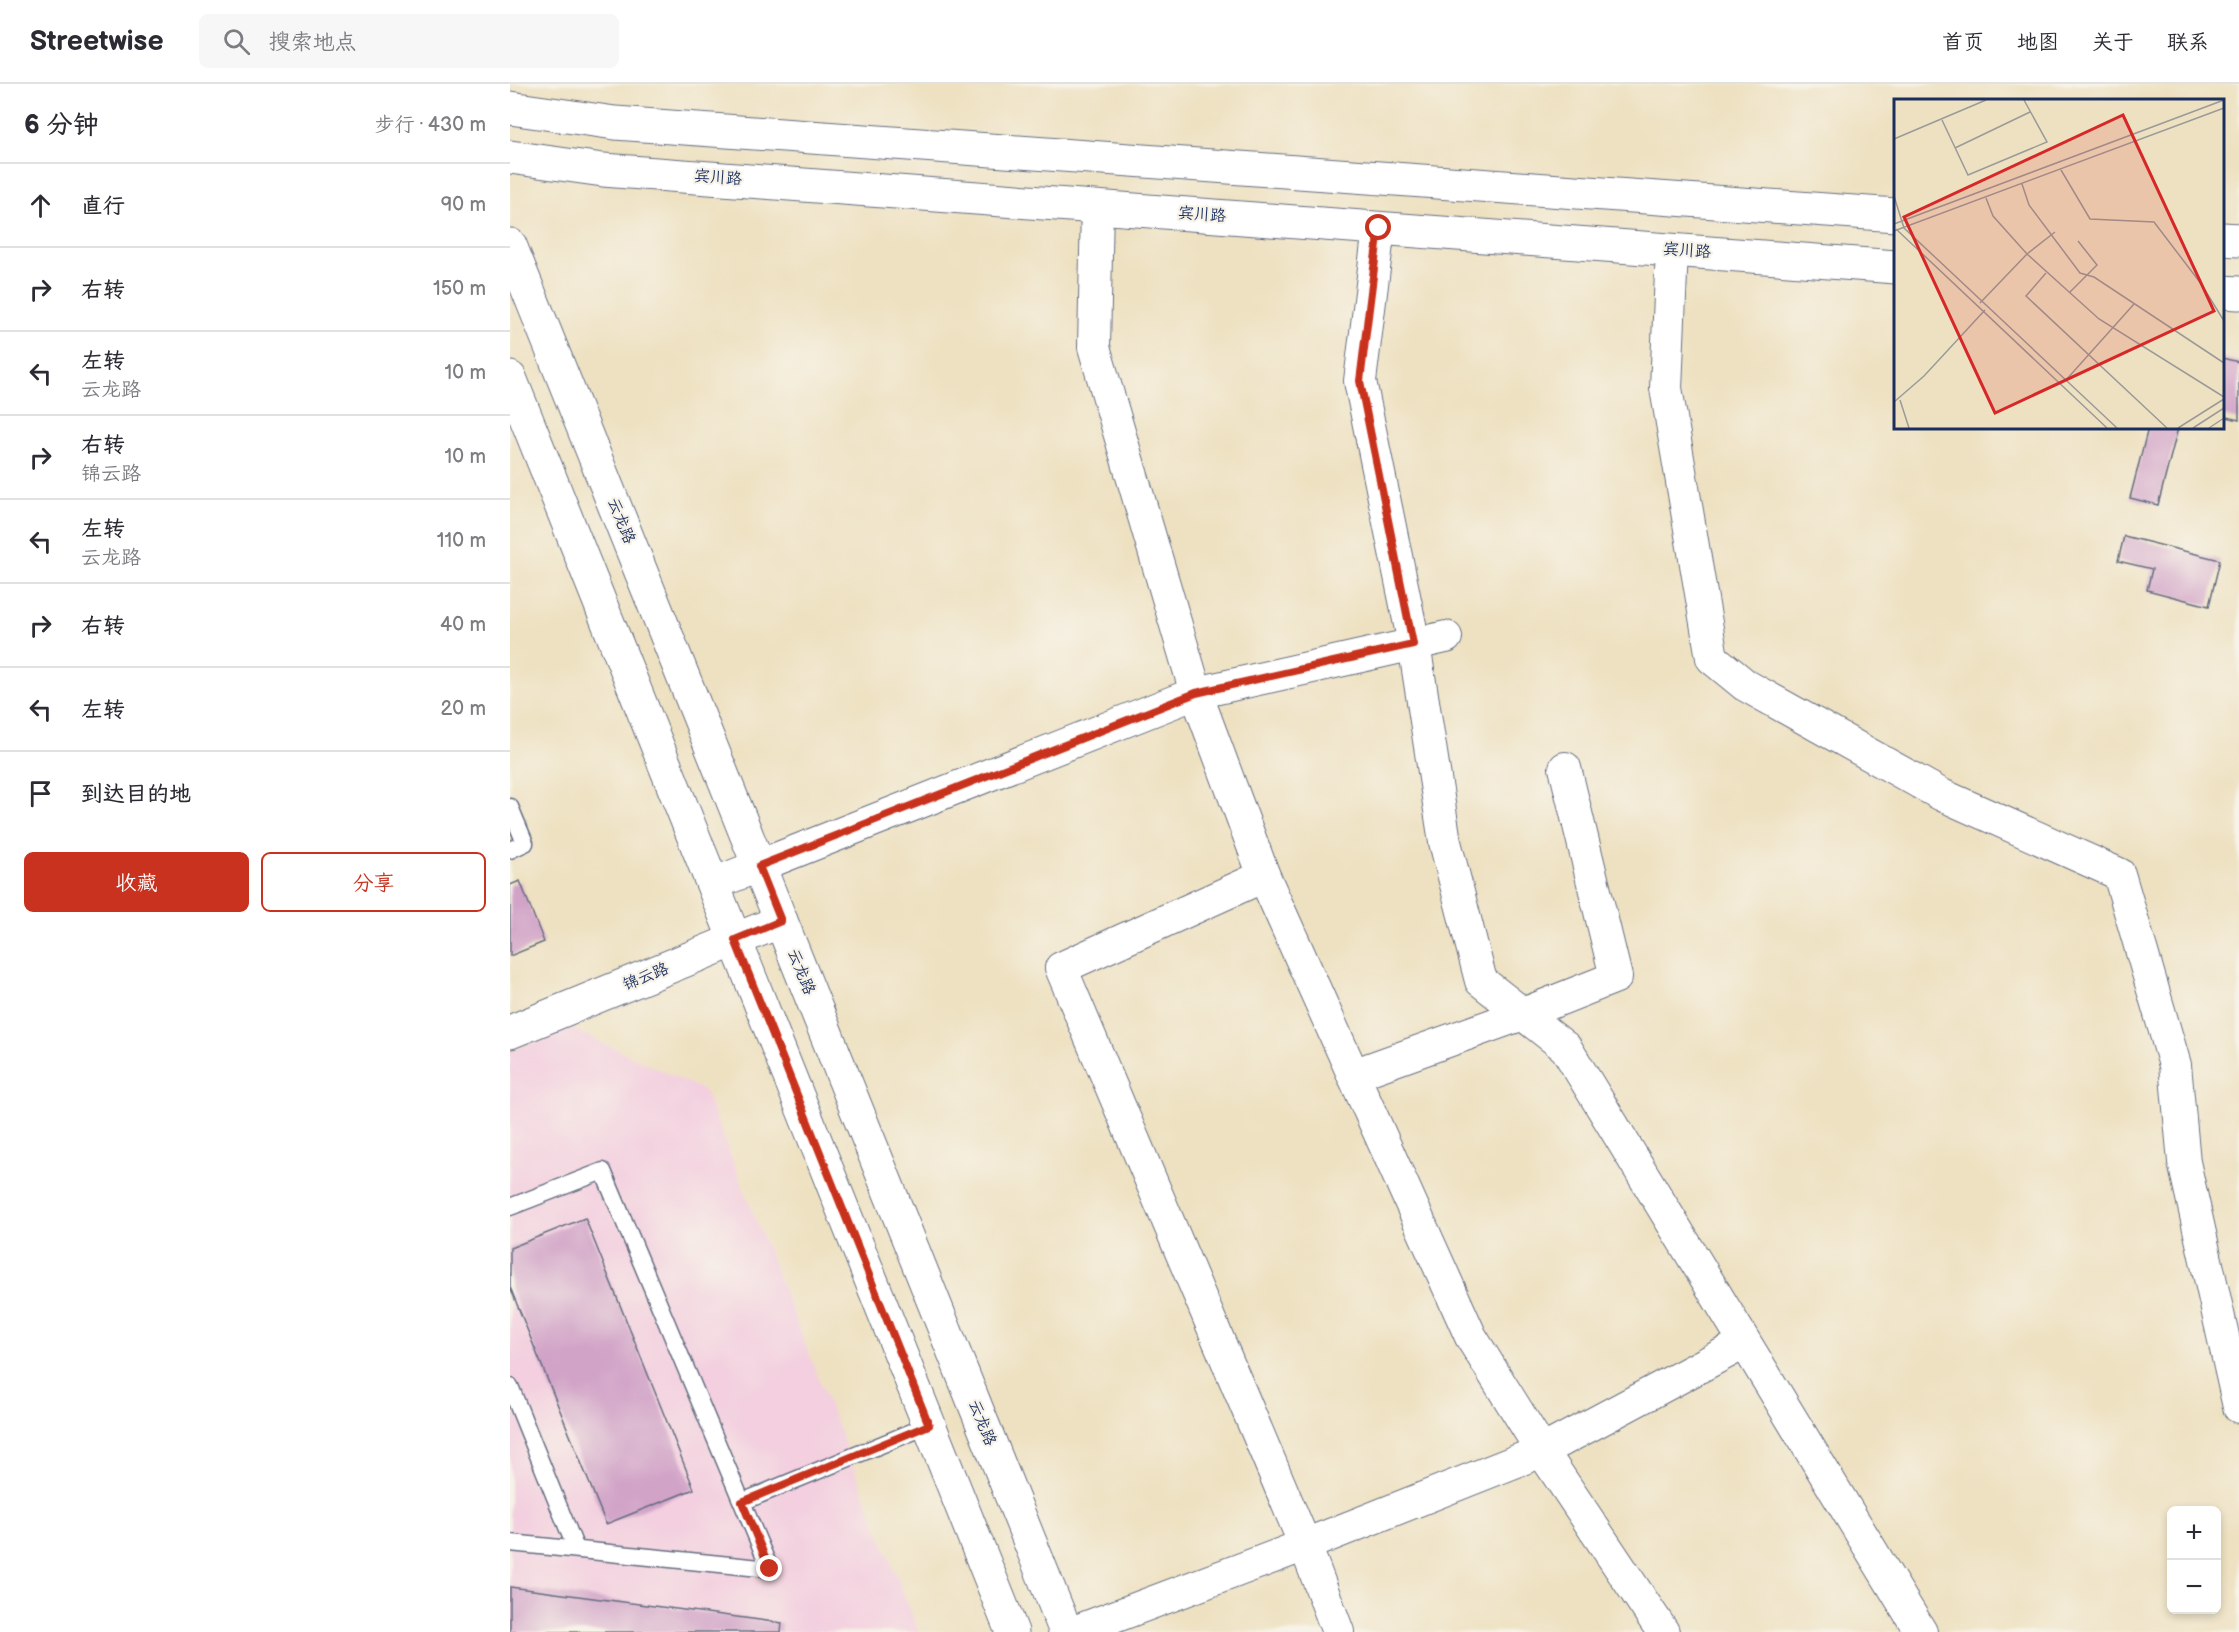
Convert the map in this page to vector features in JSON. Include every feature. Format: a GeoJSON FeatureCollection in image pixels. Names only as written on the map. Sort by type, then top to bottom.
{"type":"FeatureCollection","features":[{"type":"Feature","properties":{"kind":"street"},"geometry":{"type":"LineString","coordinates":[[510,108],[615,123],[1894,215]]}},
{"type":"Feature","properties":{"kind":"street","name":"宾川路"},"geometry":{"type":"LineString","coordinates":[[510,157],[603,170],[1894,267]]}},
{"type":"Feature","properties":{"kind":"street"},"geometry":{"type":"LineString","coordinates":[[1097,207],[1094,347],[1196,693],[1264,876],[1471,1337],[1542,1451],[1663,1632]]}},
{"type":"Feature","properties":{"kind":"street"},"geometry":{"type":"LineString","coordinates":[[1379,228],[1360,381],[1413,644],[1445,843],[1481,981],[1566,1048],[1921,1632]]}},
{"type":"Feature","properties":{"kind":"street"},"geometry":{"type":"LineString","coordinates":[[2224,239],[2239,240]]}},
{"type":"Feature","properties":{"kind":"street","name":"云龙路"},"geometry":{"type":"LineString","coordinates":[[510,245],[1066,1632]]}},
{"type":"Feature","properties":{"kind":"street"},"geometry":{"type":"LineString","coordinates":[[1672,250],[1666,388],[1712,658],[1745,685],[1942,795],[2119,874],[2175,1065],[2184,1162],[2239,1407]]}},
{"type":"Feature","properties":{"kind":"street"},"geometry":{"type":"LineString","coordinates":[[2224,292],[2239,293]]}},
{"type":"Feature","properties":{"kind":"street"},"geometry":{"type":"LineString","coordinates":[[510,378],[1012,1632]]}},
{"type":"Feature","properties":{"kind":"street"},"geometry":{"type":"LineString","coordinates":[[713,884],[1196,693],[1446,638]]}},
{"type":"Feature","properties":{"kind":"street"},"geometry":{"type":"LineString","coordinates":[[1353,1075],[1523,1014],[1616,977],[1564,768]]}},
{"type":"Feature","properties":{"kind":"street"},"geometry":{"type":"LineString","coordinates":[[1264,876],[1061,968],[1305,1545],[1338,1632]]}},
{"type":"Feature","properties":{"kind":"street","name":"锦云路"},"geometry":{"type":"LineString","coordinates":[[510,1032],[781,921]]}},
{"type":"Feature","properties":{"kind":"street"},"geometry":{"type":"LineString","coordinates":[[1074,1632],[1305,1545],[1542,1451],[1744,1343]]}},
{"type":"Feature","properties":{"kind":"lane"},"geometry":{"type":"LineString","coordinates":[[510,807],[525,843],[510,850]]}},
{"type":"Feature","properties":{"kind":"lane"},"geometry":{"type":"LineString","coordinates":[[510,1207],[603,1171],[770,1569],[510,1543]]}},
{"type":"Feature","properties":{"kind":"lane"},"geometry":{"type":"LineString","coordinates":[[510,1386],[576,1549]]}},
{"type":"Feature","properties":{"kind":"lane"},"geometry":{"type":"LineString","coordinates":[[742,1502],[929,1425]]}},
{"type":"Feature","properties":{"kind":"shaded area"},"geometry":{"type":"Polygon","coordinates":[[[569,1027],[705,1091],[919,1632],[510,1632],[510,1051],[569,1027]]]}},
{"type":"Feature","properties":{"kind":"building"},"geometry":{"type":"Polygon","coordinates":[[[2224,358],[2239,362],[2239,420],[2224,416],[2224,358]]]}},
{"type":"Feature","properties":{"kind":"building"},"geometry":{"type":"Polygon","coordinates":[[[2148,429],[2178,429],[2158,505],[2130,498],[2148,429]]]}},
{"type":"Feature","properties":{"kind":"building"},"geometry":{"type":"Polygon","coordinates":[[[2124,536],[2220,560],[2209,606],[2147,590],[2152,569],[2118,561],[2124,536]]]}},
{"type":"Feature","properties":{"kind":"building"},"geometry":{"type":"Polygon","coordinates":[[[520,881],[544,942],[510,956],[510,885],[520,881]]]}},
{"type":"Feature","properties":{"kind":"building"},"geometry":{"type":"Polygon","coordinates":[[[585,1218],[694,1489],[606,1524],[510,1287],[510,1248],[585,1218]]]}},
{"type":"Feature","properties":{"kind":"building"},"geometry":{"type":"Polygon","coordinates":[[[510,1587],[782,1623],[781,1632],[510,1632],[510,1587]]]}},
{"type":"Feature","properties":{"kind":"route"},"geometry":{"type":"LineString","coordinates":[[770,1569],[742,1502],[929,1425],[735,940],[781,921],[759,866],[1196,693],[1413,644],[1360,381],[1379,228]]}}]}
